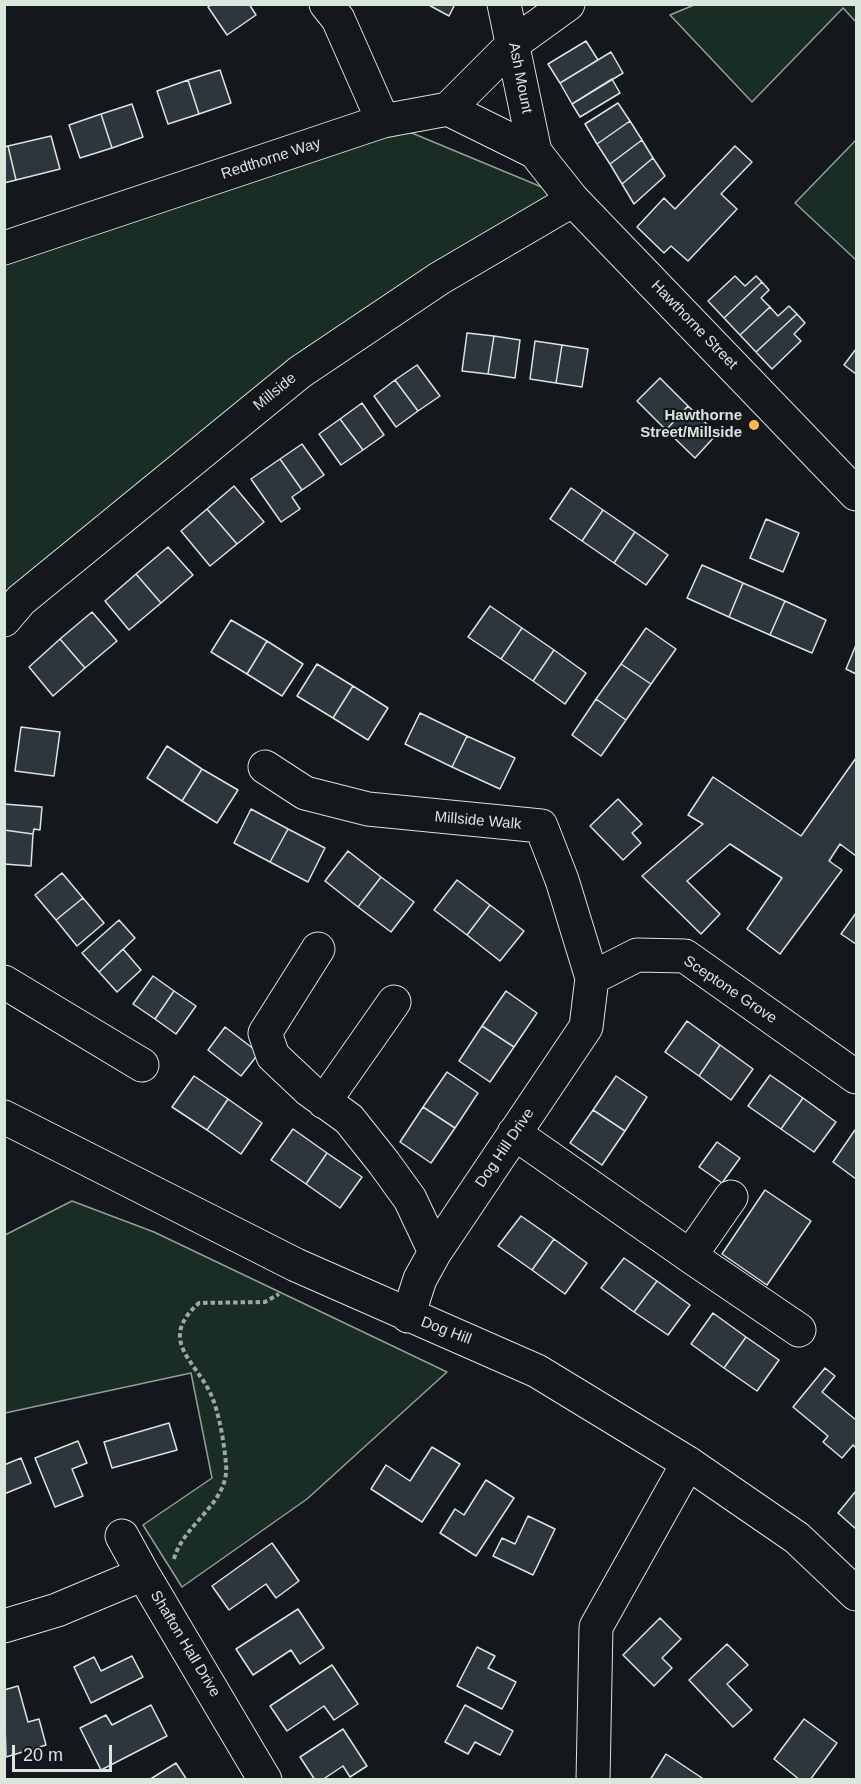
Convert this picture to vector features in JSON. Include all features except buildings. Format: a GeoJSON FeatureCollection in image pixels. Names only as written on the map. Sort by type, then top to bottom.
{"type":"FeatureCollection","features":[{"type":"Feature","properties":{"kind":"street"},"geometry":{"type":"LineString","coordinates":[[326,4],[338,19],[383,121]]}},
{"type":"Feature","properties":{"kind":"street","name":"Ash Mount"},"geometry":{"type":"LineString","coordinates":[[504,4],[535,152]]}},
{"type":"Feature","properties":{"kind":"street"},"geometry":{"type":"LineString","coordinates":[[535,152],[448,109],[514,43],[568,4]]}},
{"type":"Feature","properties":{"kind":"street","name":"Redthorne Way"},"geometry":{"type":"LineString","coordinates":[[4,248],[383,121],[448,109]]}},
{"type":"Feature","properties":{"kind":"street","name":"Hawthorne Street"},"geometry":{"type":"LineString","coordinates":[[535,152],[573,200],[856,494]]}},
{"type":"Feature","properties":{"kind":"street","name":"Millside"},"geometry":{"type":"LineString","coordinates":[[4,620],[21,600],[300,372],[440,278],[573,200]]}},
{"type":"Feature","properties":{"kind":"street","name":"Millside Walk"},"geometry":{"type":"LineString","coordinates":[[265,767],[305,793],[368,809],[541,826],[562,880],[592,978]]}},
{"type":"Feature","properties":{"kind":"street"},"geometry":{"type":"LineString","coordinates":[[318,949],[265,1033],[273,1056],[324,1102],[349,1119],[410,1199],[435,1251]]}},
{"type":"Feature","properties":{"kind":"street","name":"Sceptone Grove"},"geometry":{"type":"LineString","coordinates":[[592,978],[637,955],[685,956],[856,1077]]}},
{"type":"Feature","properties":{"kind":"street","name":"Dog Hill Drive"},"geometry":{"type":"LineString","coordinates":[[408,1316],[420,1279],[435,1251],[586,1027],[592,978]]}},
{"type":"Feature","properties":{"kind":"street"},"geometry":{"type":"LineString","coordinates":[[4,982],[142,1065]]}},
{"type":"Feature","properties":{"kind":"street"},"geometry":{"type":"LineString","coordinates":[[324,1102],[394,1002]]}},
{"type":"Feature","properties":{"kind":"street","name":"Dog Hill"},"geometry":{"type":"LineString","coordinates":[[4,1117],[296,1265],[537,1371],[688,1463],[797,1538],[856,1594]]}},
{"type":"Feature","properties":{"kind":"street"},"geometry":{"type":"LineString","coordinates":[[514,1133],[799,1330]]}},
{"type":"Feature","properties":{"kind":"street"},"geometry":{"type":"LineString","coordinates":[[690,1256],[731,1197]]}},
{"type":"Feature","properties":{"kind":"street"},"geometry":{"type":"LineString","coordinates":[[593,1779],[596,1627],[688,1463]]}},
{"type":"Feature","properties":{"kind":"street"},"geometry":{"type":"LineString","coordinates":[[122,1536],[143,1574]]}},
{"type":"Feature","properties":{"kind":"street","name":"Shafton Hall Drive"},"geometry":{"type":"LineString","coordinates":[[4,1626],[57,1610],[143,1574],[265,1779]]}},
{"type":"Feature","properties":{"kind":"path"},"geometry":{"type":"LineString","coordinates":[[173,1562],[180,1544],[224,1484],[226,1467],[212,1397],[185,1358],[179,1340],[181,1323],[187,1313],[199,1303],[217,1301],[250,1304],[275,1299],[285,1287],[296,1265]]}},
{"type":"Feature","properties":{"kind":"green space"},"geometry":{"type":"Polygon","coordinates":[[[694,5],[856,5],[856,22],[843,8],[752,102],[670,15],[694,5]]]}},
{"type":"Feature","properties":{"kind":"green space"},"geometry":{"type":"Polygon","coordinates":[[[383,121],[573,200],[440,278],[5,620],[5,248],[383,121]]]}},
{"type":"Feature","properties":{"kind":"green space"},"geometry":{"type":"Polygon","coordinates":[[[856,140],[856,260],[795,203],[856,140]]]}},
{"type":"Feature","properties":{"kind":"green space"},"geometry":{"type":"Polygon","coordinates":[[[72,1201],[154,1232],[447,1372],[307,1499],[182,1587],[143,1525],[212,1478],[191,1373],[5,1413],[5,1235],[72,1201]]]}},
{"type":"Feature","properties":{"kind":"place","name":"Hawthorne Street/Millside"},"geometry":{"type":"Point","coordinates":[754,425]}}]}
